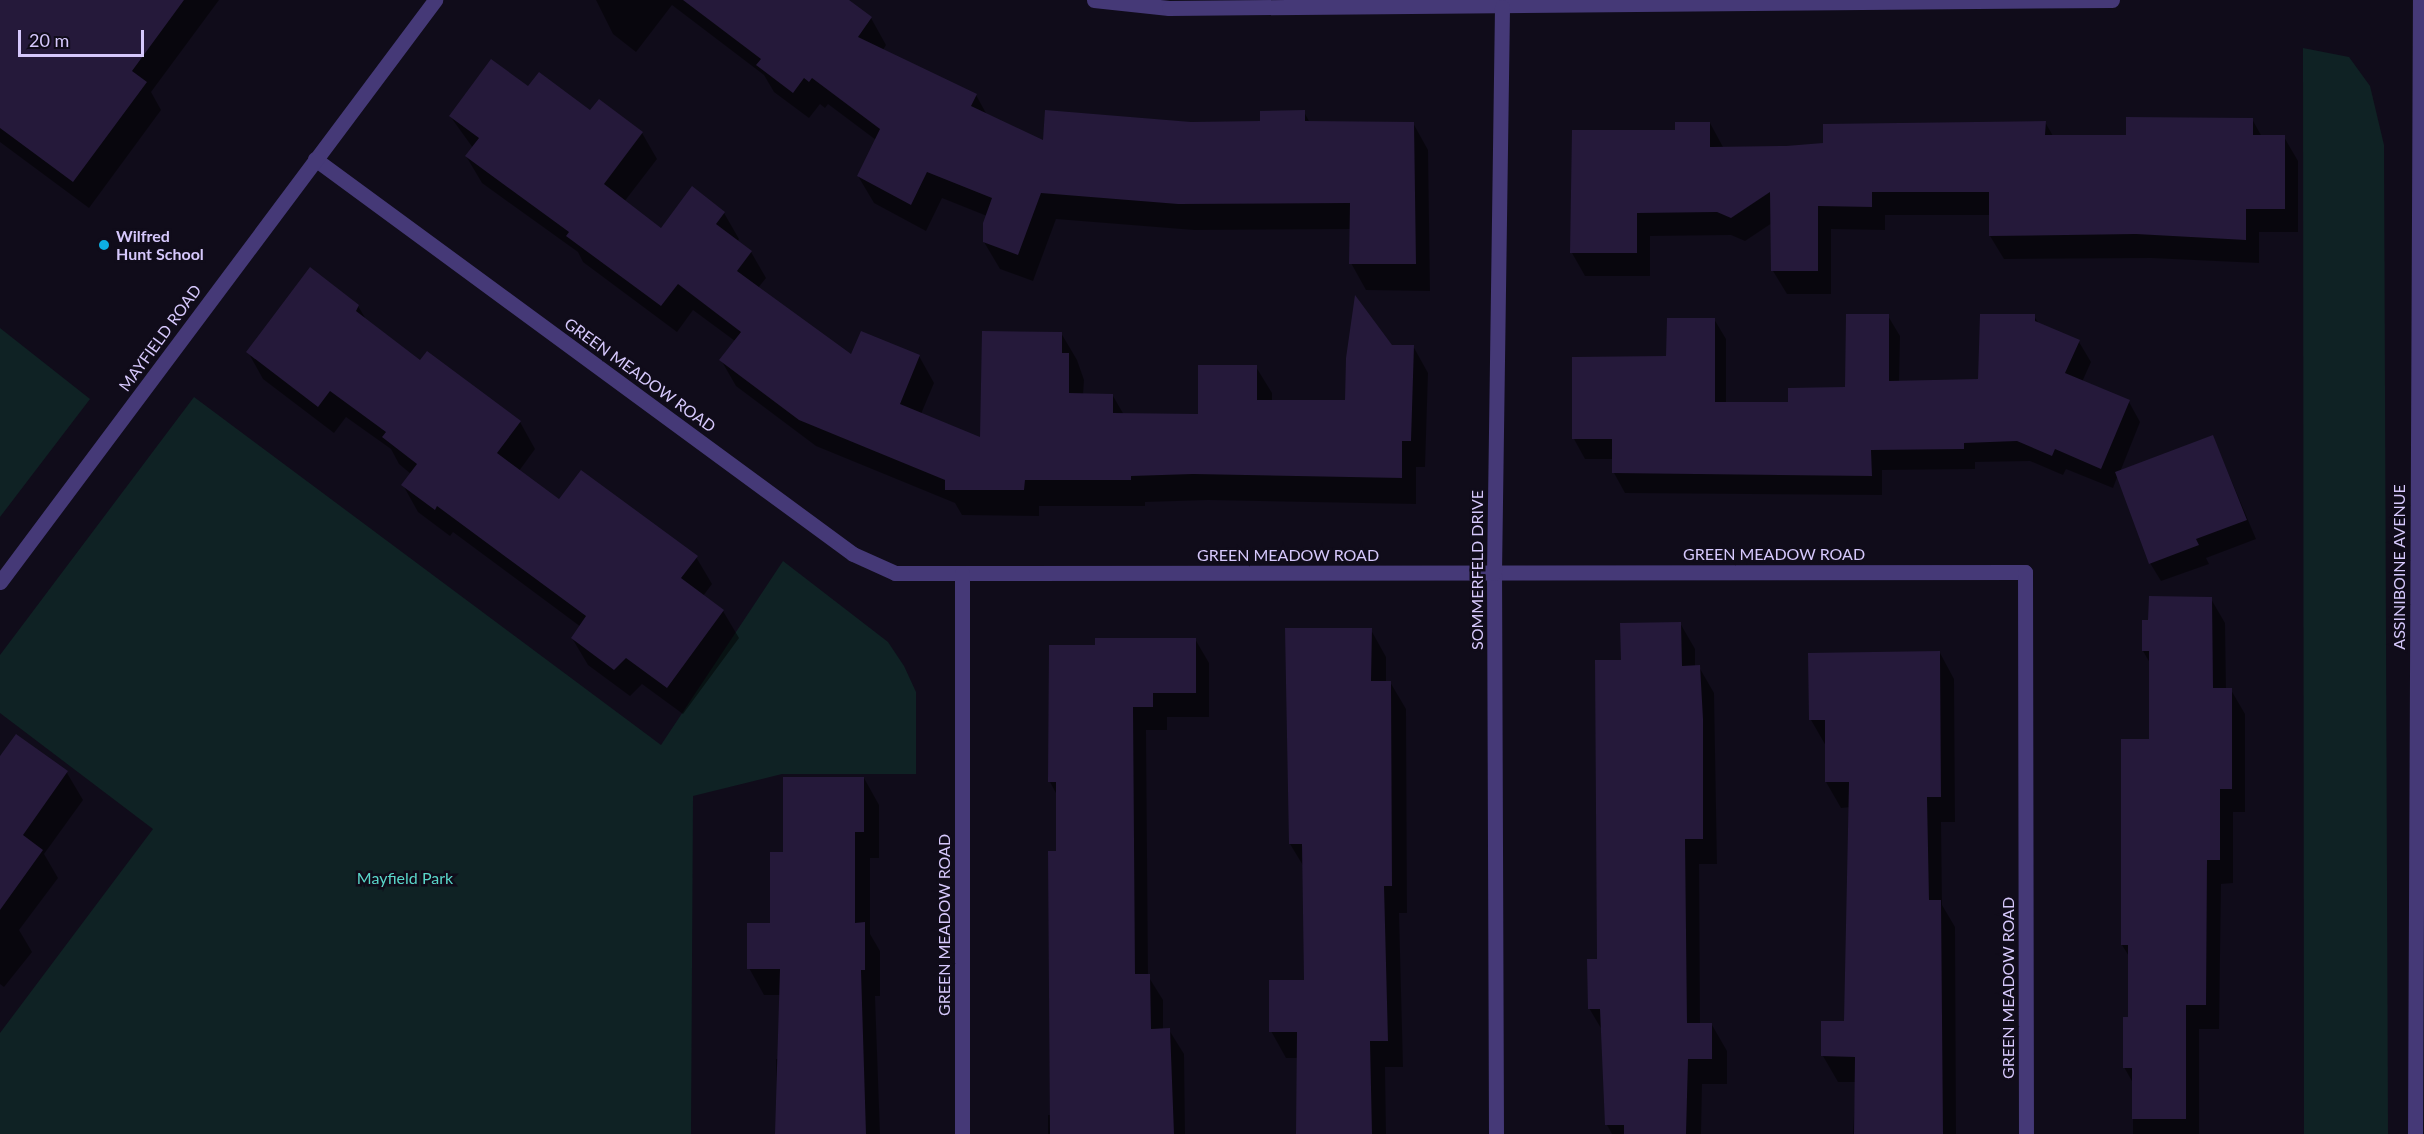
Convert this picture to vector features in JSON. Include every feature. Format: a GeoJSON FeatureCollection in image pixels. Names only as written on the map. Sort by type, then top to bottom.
{"type":"FeatureCollection","features":[{"type":"Feature","properties":{"kind":"street","name":"MAYFIELD ROAD"},"geometry":{"type":"LineString","coordinates":[[0,582],[435,0]]}},
{"type":"Feature","properties":{"kind":"street"},"geometry":{"type":"LineString","coordinates":[[1094,0],[1169,8],[1502,7],[2112,0]]}},
{"type":"Feature","properties":{"kind":"street","name":"ASSINIBOINE AVENUE"},"geometry":{"type":"LineString","coordinates":[[2415,1134],[2420,0]]}},
{"type":"Feature","properties":{"kind":"street","name":"SOMMERFELD DRIVE"},"geometry":{"type":"LineString","coordinates":[[1496,1134],[1494,573],[1502,7]]}},
{"type":"Feature","properties":{"kind":"street","name":"GREEN MEADOW ROAD"},"geometry":{"type":"LineString","coordinates":[[315,159],[853,554],[895,573],[2025,572],[2026,1134]]}},
{"type":"Feature","properties":{"kind":"street","name":"GREEN MEADOW ROAD"},"geometry":{"type":"LineString","coordinates":[[962,573],[962,1134]]}},
{"type":"Feature","properties":{"kind":"green space"},"geometry":{"type":"Polygon","coordinates":[[[2303,48],[2349,57],[2370,86],[2384,145],[2388,1134],[2304,1134],[2303,48]]]}},
{"type":"Feature","properties":{"kind":"green space"},"geometry":{"type":"Polygon","coordinates":[[[0,328],[90,399],[0,517],[0,328]]]}},
{"type":"Feature","properties":{"kind":"green space","name":"Mayfield Park"},"geometry":{"type":"Polygon","coordinates":[[[194,397],[661,745],[783,561],[888,642],[904,666],[916,692],[916,774],[782,774],[693,796],[691,1134],[0,1134],[0,1033],[153,829],[0,713],[0,655],[194,397]]]}},
{"type":"Feature","properties":{"kind":"building"},"geometry":{"type":"Polygon","coordinates":[[[0,0],[184,0],[132,71],[147,82],[73,182],[0,128],[0,0]]]}},
{"type":"Feature","properties":{"kind":"building"},"geometry":{"type":"Polygon","coordinates":[[[683,0],[849,0],[872,17],[858,37],[977,94],[971,106],[1043,140],[1045,110],[1191,122],[1260,121],[1260,111],[1305,110],[1305,121],[1414,122],[1416,264],[1349,264],[1350,203],[1178,204],[1041,193],[1018,255],[983,242],[983,223],[992,198],[927,172],[911,205],[857,176],[880,129],[812,78],[809,82],[804,78],[793,93],[756,65],[761,59],[683,0]]]}},
{"type":"Feature","properties":{"kind":"building"},"geometry":{"type":"Polygon","coordinates":[[[491,59],[528,86],[539,72],[590,110],[599,99],[643,132],[604,184],[661,228],[692,186],[725,212],[716,224],[752,251],[737,271],[851,354],[861,331],[920,355],[900,404],[980,437],[982,331],[1062,332],[1062,353],[1069,353],[1069,393],[1113,394],[1113,413],[1198,414],[1198,365],[1257,365],[1257,400],[1345,400],[1346,358],[1355,295],[1392,345],[1414,345],[1411,441],[1402,441],[1402,478],[1193,474],[1131,476],[1131,480],[1025,480],[1024,490],[945,490],[945,480],[799,420],[719,360],[741,332],[678,284],[661,306],[566,236],[569,232],[465,156],[479,138],[449,116],[491,59]]]}},
{"type":"Feature","properties":{"kind":"building"},"geometry":{"type":"Polygon","coordinates":[[[2126,117],[2253,118],[2253,135],[2285,135],[2285,209],[2246,209],[2246,240],[2136,234],[1989,236],[1989,192],[1872,192],[1872,207],[1818,206],[1818,271],[1771,271],[1770,192],[1731,218],[1717,212],[1637,213],[1637,253],[1570,253],[1572,130],[1675,130],[1675,122],[1710,122],[1710,147],[1786,146],[1823,143],[1823,124],[2046,121],[2045,135],[2126,135],[2126,117]]]}},
{"type":"Feature","properties":{"kind":"building"},"geometry":{"type":"Polygon","coordinates":[[[310,267],[359,305],[356,311],[420,360],[427,351],[521,421],[497,453],[559,499],[581,470],[698,556],[681,578],[724,610],[667,688],[626,658],[614,670],[571,638],[586,616],[437,506],[435,510],[401,485],[417,464],[382,437],[386,432],[330,391],[318,407],[246,352],[310,267]]]}},
{"type":"Feature","properties":{"kind":"building"},"geometry":{"type":"Polygon","coordinates":[[[1846,314],[1889,314],[1889,381],[1978,379],[1980,314],[2035,314],[2035,321],[2080,340],[2065,373],[2130,400],[2101,469],[2055,449],[2052,456],[2017,441],[1964,443],[1964,449],[1871,450],[1872,476],[1612,473],[1612,439],[1572,439],[1572,357],[1666,356],[1667,318],[1715,318],[1715,402],[1788,402],[1788,388],[1845,387],[1846,314]]]}},
{"type":"Feature","properties":{"kind":"building"},"geometry":{"type":"Polygon","coordinates":[[[2213,435],[2247,520],[2196,539],[2199,545],[2149,564],[2115,472],[2213,435]]]}},
{"type":"Feature","properties":{"kind":"building"},"geometry":{"type":"Polygon","coordinates":[[[2149,596],[2212,597],[2213,688],[2232,688],[2232,789],[2220,789],[2220,860],[2207,860],[2206,1005],[2186,1005],[2186,1119],[2132,1119],[2132,1068],[2123,1068],[2123,1017],[2128,1017],[2128,945],[2121,945],[2121,739],[2149,739],[2149,651],[2142,651],[2142,620],[2148,620],[2149,596]]]}},
{"type":"Feature","properties":{"kind":"building"},"geometry":{"type":"Polygon","coordinates":[[[1681,622],[1682,666],[1700,665],[1703,719],[1703,839],[1685,839],[1687,1023],[1712,1023],[1712,1059],[1688,1059],[1686,1134],[1624,1134],[1624,1125],[1605,1125],[1600,1009],[1588,1009],[1587,959],[1597,959],[1595,660],[1621,660],[1620,623],[1681,622]]]}},
{"type":"Feature","properties":{"kind":"building"},"geometry":{"type":"Polygon","coordinates":[[[1285,628],[1372,628],[1371,681],[1391,681],[1392,886],[1384,886],[1388,1041],[1370,1041],[1372,1134],[1296,1134],[1297,1032],[1269,1032],[1269,980],[1304,980],[1302,844],[1289,844],[1285,628]]]}},
{"type":"Feature","properties":{"kind":"building"},"geometry":{"type":"Polygon","coordinates":[[[1095,638],[1196,638],[1196,693],[1153,693],[1153,707],[1133,707],[1135,974],[1150,974],[1151,1029],[1170,1028],[1174,1134],[1050,1134],[1048,851],[1056,851],[1056,782],[1048,782],[1049,645],[1095,645],[1095,638]]]}},
{"type":"Feature","properties":{"kind":"building"},"geometry":{"type":"Polygon","coordinates":[[[1940,651],[1941,797],[1927,797],[1929,900],[1941,900],[1943,1134],[1854,1134],[1855,1057],[1821,1056],[1821,1021],[1844,1021],[1849,782],[1825,782],[1825,720],[1809,720],[1808,653],[1940,651]]]}},
{"type":"Feature","properties":{"kind":"building"},"geometry":{"type":"Polygon","coordinates":[[[16,734],[68,771],[23,835],[43,850],[0,910],[0,756],[16,734]]]}},
{"type":"Feature","properties":{"kind":"building"},"geometry":{"type":"Polygon","coordinates":[[[783,777],[864,777],[864,832],[855,832],[855,923],[865,922],[865,970],[861,970],[866,1134],[775,1134],[780,969],[747,969],[747,923],[770,923],[770,852],[783,852],[783,777]]]}},
{"type":"Feature","properties":{"kind":"place","name":"Wilfred Hunt School"},"geometry":{"type":"Point","coordinates":[104,245]}}]}
